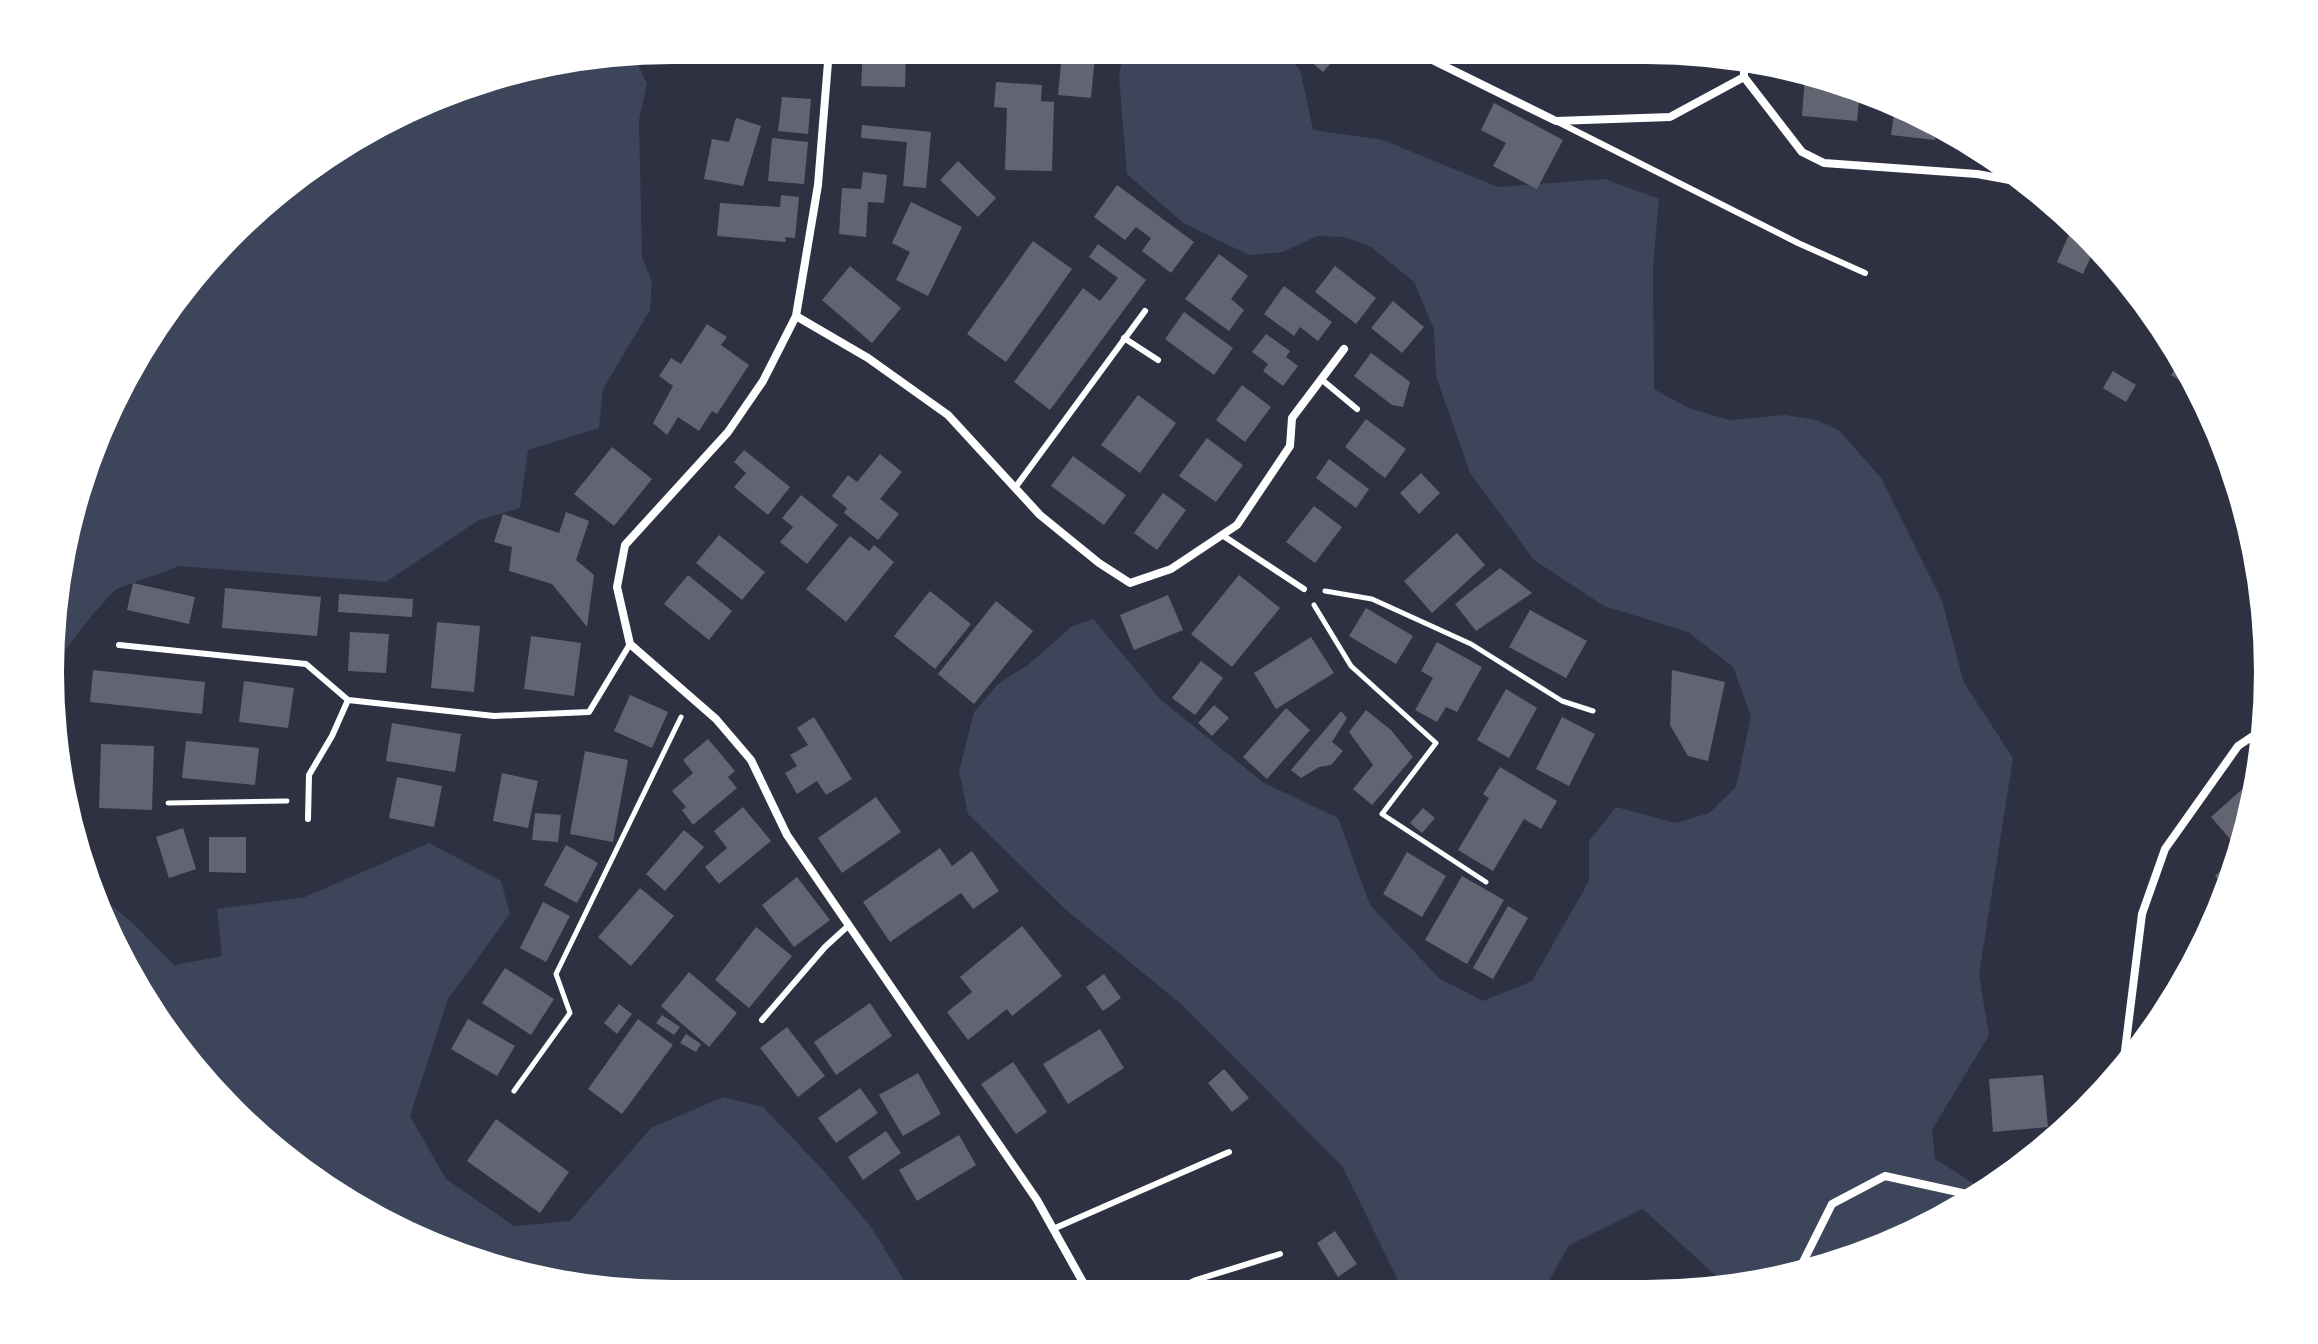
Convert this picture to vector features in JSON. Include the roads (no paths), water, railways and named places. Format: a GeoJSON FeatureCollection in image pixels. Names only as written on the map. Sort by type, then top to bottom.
{"type":"FeatureCollection","features":[{"type":"Feature","properties":{"kind":"street"},"geometry":{"type":"LineString","coordinates":[[827,64],[818,185],[796,316],[763,381],[728,432],[625,545],[617,587],[630,644],[716,719],[751,760],[787,835],[1037,1200],[1082,1280]]}},
{"type":"Feature","properties":{"kind":"street"},"geometry":{"type":"LineString","coordinates":[[1440,64],[1556,121],[1670,117],[1744,77]]}},
{"type":"Feature","properties":{"kind":"street"},"geometry":{"type":"LineString","coordinates":[[1744,72],[1744,77],[1802,152],[1824,163],[2000,178]]}},
{"type":"Feature","properties":{"kind":"street"},"geometry":{"type":"LineString","coordinates":[[796,316],[868,358],[948,415],[1040,515],[1099,563],[1130,583],[1171,569],[1237,525],[1290,446],[1292,418],[1344,349]]}},
{"type":"Feature","properties":{"kind":"street"},"geometry":{"type":"LineString","coordinates":[[2126,1045],[2142,914],[2165,849],[2238,746],[2250,738]]}},
{"type":"Feature","properties":{"kind":"street"},"geometry":{"type":"LineString","coordinates":[[1805,1258],[1832,1204],[1885,1176],[1960,1193]]}},
{"type":"Feature","properties":{"kind":"lane"},"geometry":{"type":"LineString","coordinates":[[1556,121],[1798,243],[1865,273]]}},
{"type":"Feature","properties":{"kind":"lane"},"geometry":{"type":"LineString","coordinates":[[1015,488],[1145,311]]}},
{"type":"Feature","properties":{"kind":"lane"},"geometry":{"type":"LineString","coordinates":[[1124,338],[1158,360]]}},
{"type":"Feature","properties":{"kind":"lane"},"geometry":{"type":"LineString","coordinates":[[1321,379],[1357,409]]}},
{"type":"Feature","properties":{"kind":"lane"},"geometry":{"type":"LineString","coordinates":[[1222,535],[1304,589]]}},
{"type":"Feature","properties":{"kind":"lane"},"geometry":{"type":"LineString","coordinates":[[119,645],[306,664],[348,700],[494,716],[589,712],[630,644]]}},
{"type":"Feature","properties":{"kind":"lane"},"geometry":{"type":"LineString","coordinates":[[308,819],[309,775],[332,736],[348,700]]}},
{"type":"Feature","properties":{"kind":"lane"},"geometry":{"type":"LineString","coordinates":[[762,1020],[825,947],[848,926]]}},
{"type":"Feature","properties":{"kind":"lane"},"geometry":{"type":"LineString","coordinates":[[1053,1229],[1229,1152]]}},
{"type":"Feature","properties":{"kind":"lane"},"geometry":{"type":"LineString","coordinates":[[1196,1280],[1280,1254]]}}]}
